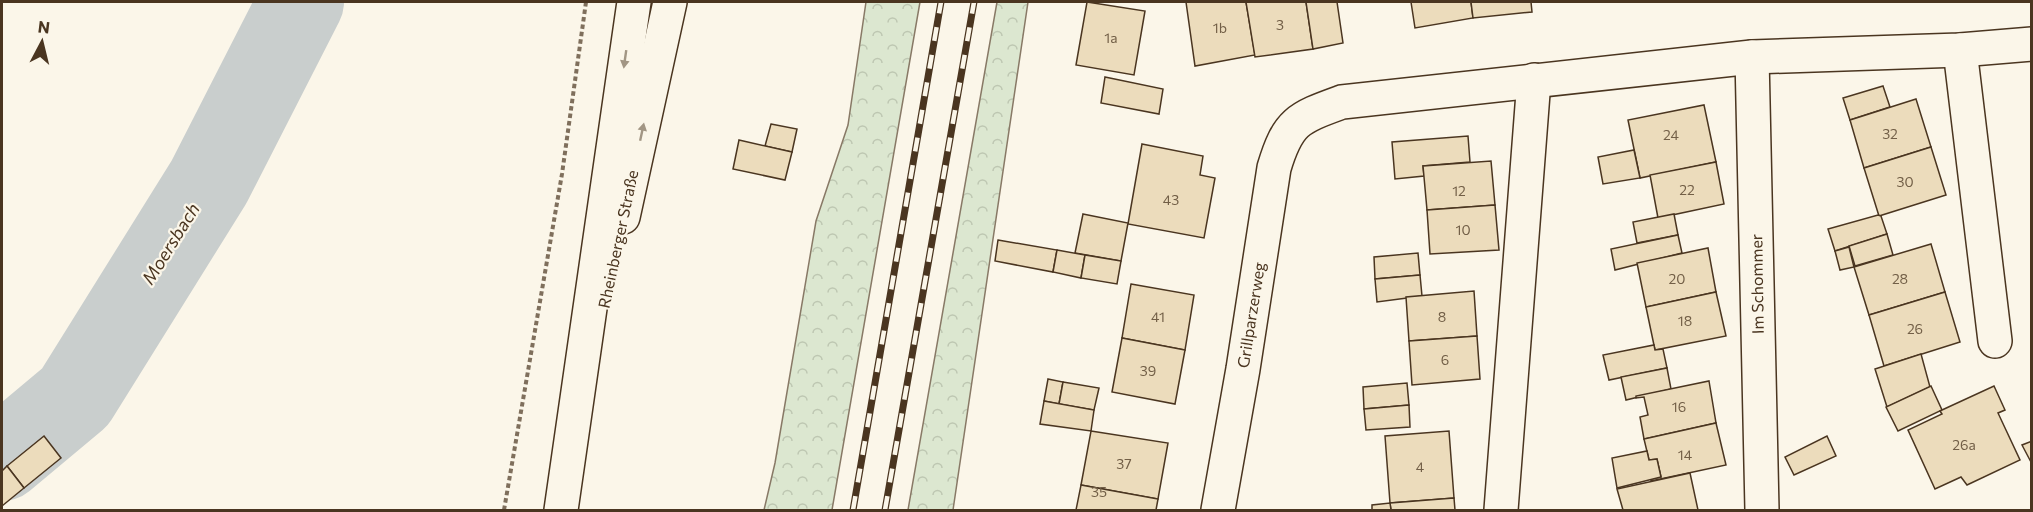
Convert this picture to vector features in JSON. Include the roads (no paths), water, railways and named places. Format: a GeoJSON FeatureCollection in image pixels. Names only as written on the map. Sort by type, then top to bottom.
{"type":"FeatureCollection","features":[{"type":"Feature","properties":{"kind":"street","name":"Rheinberger Straße"},"geometry":{"type":"LineString","coordinates":[[567,477],[634,2]]}},
{"type":"Feature","properties":{"kind":"street","name":"Rheinberger Straße"},"geometry":{"type":"LineString","coordinates":[[561,510],[670,2]]}},
{"type":"Feature","properties":{"kind":"street"},"geometry":{"type":"LineString","coordinates":[[1501,510],[1534,80],[1752,57],[1960,50],[2031,44]]}},
{"type":"Feature","properties":{"kind":"street"},"geometry":{"type":"LineString","coordinates":[[1960,50],[1995,341]]}},
{"type":"Feature","properties":{"kind":"street","name":"Im Schommer"},"geometry":{"type":"LineString","coordinates":[[1752,57],[1762,510]]}},
{"type":"Feature","properties":{"kind":"street","name":"Grillparzerweg"},"geometry":{"type":"LineString","coordinates":[[1218,510],[1243,369],[1274,168],[1281,144],[1294,124],[1313,113],[1342,102],[1534,80]]}},
{"type":"Feature","properties":{"kind":"waterway","name":"Moersbach"},"geometry":{"type":"LineString","coordinates":[[2,458],[75,397],[209,182],[301,2]]}},
{"type":"Feature","properties":{"kind":"railway"},"geometry":{"type":"LineString","coordinates":[[853,510],[941,2]]}},
{"type":"Feature","properties":{"kind":"railway"},"geometry":{"type":"LineString","coordinates":[[885,510],[974,2]]}}]}
